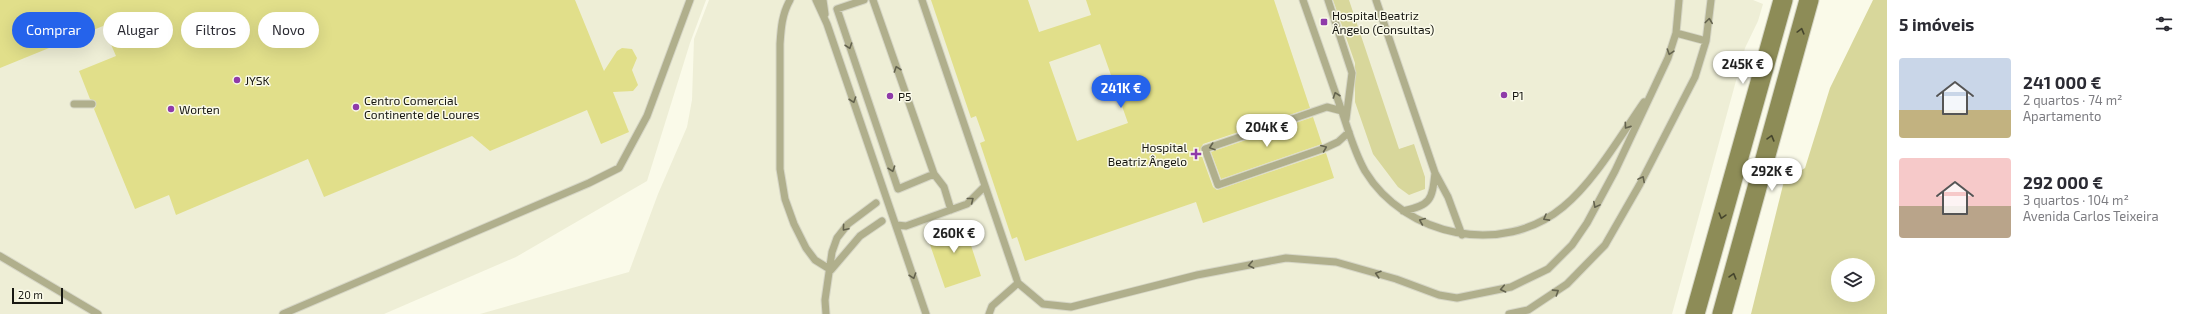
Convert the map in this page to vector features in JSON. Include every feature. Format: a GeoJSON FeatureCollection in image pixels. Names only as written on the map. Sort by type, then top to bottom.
{"type":"FeatureCollection","features":[{"type":"Feature","properties":{"kind":"main road"},"geometry":{"type":"LineString","coordinates":[[1695,314],[1783,0]]}},
{"type":"Feature","properties":{"kind":"main road"},"geometry":{"type":"LineString","coordinates":[[1722,314],[1809,0]]}},
{"type":"Feature","properties":{"kind":"lane"},"geometry":{"type":"LineString","coordinates":[[283,314],[589,184],[619,168],[647,116],[690,0]]}},
{"type":"Feature","properties":{"kind":"lane"},"geometry":{"type":"LineString","coordinates":[[790,0],[781,22],[780,44],[782,183],[794,224],[806,248],[815,260],[831,270]]}},
{"type":"Feature","properties":{"kind":"lane"},"geometry":{"type":"LineString","coordinates":[[816,0],[827,24],[926,314]]}},
{"type":"Feature","properties":{"kind":"lane"},"geometry":{"type":"LineString","coordinates":[[823,0],[827,24]]}},
{"type":"Feature","properties":{"kind":"lane"},"geometry":{"type":"LineString","coordinates":[[864,0],[837,9],[898,189],[934,174]]}},
{"type":"Feature","properties":{"kind":"lane"},"geometry":{"type":"LineString","coordinates":[[873,0],[934,174],[944,187],[952,210]]}},
{"type":"Feature","properties":{"kind":"lane"},"geometry":{"type":"LineString","coordinates":[[922,0],[1018,283],[1043,304],[1071,307],[1197,276],[1286,258],[1336,262],[1396,279],[1438,295],[1457,298],[1511,287],[1548,269],[1572,245],[1615,171],[1657,82],[1676,33],[1679,0]]}},
{"type":"Feature","properties":{"kind":"lane"},"geometry":{"type":"LineString","coordinates":[[1303,0],[1349,132],[1365,170],[1379,189],[1403,211],[1441,229],[1462,234],[1502,234],[1528,228],[1548,218],[1564,207],[1595,173],[1657,82]]}},
{"type":"Feature","properties":{"kind":"lane"},"geometry":{"type":"LineString","coordinates":[[1328,0],[1352,73],[1345,121]]}},
{"type":"Feature","properties":{"kind":"lane"},"geometry":{"type":"LineString","coordinates":[[1376,0],[1435,173],[1448,197],[1462,234]]}},
{"type":"Feature","properties":{"kind":"lane"},"geometry":{"type":"LineString","coordinates":[[1509,314],[1528,310],[1567,284],[1605,245],[1640,184],[1695,77],[1706,41],[1711,0]]}},
{"type":"Feature","properties":{"kind":"lane"},"geometry":{"type":"LineString","coordinates":[[1676,33],[1706,41]]}},
{"type":"Feature","properties":{"kind":"lane"},"geometry":{"type":"LineString","coordinates":[[74,104],[92,104]]}},
{"type":"Feature","properties":{"kind":"lane"},"geometry":{"type":"LineString","coordinates":[[1342,111],[1327,107],[1205,149],[1218,185],[1325,148],[1338,142],[1349,132]]}},
{"type":"Feature","properties":{"kind":"lane"},"geometry":{"type":"LineString","coordinates":[[1403,211],[1421,207],[1429,202],[1433,193],[1435,173]]}},
{"type":"Feature","properties":{"kind":"lane"},"geometry":{"type":"LineString","coordinates":[[896,225],[906,226],[952,210],[974,199],[985,186]]}},
{"type":"Feature","properties":{"kind":"lane"},"geometry":{"type":"LineString","coordinates":[[826,314],[825,300],[831,270],[832,252],[837,238],[848,224],[876,203]]}},
{"type":"Feature","properties":{"kind":"lane"},"geometry":{"type":"LineString","coordinates":[[831,270],[860,236],[882,221]]}},
{"type":"Feature","properties":{"kind":"lane"},"geometry":{"type":"LineString","coordinates":[[0,256],[98,314]]}},
{"type":"Feature","properties":{"kind":"lane"},"geometry":{"type":"LineString","coordinates":[[989,314],[992,306],[1018,283]]}},
{"type":"Feature","properties":{"kind":"shaded area"},"geometry":{"type":"Polygon","coordinates":[[[0,0],[706,0],[690,43],[647,181],[516,257],[384,314],[0,314],[0,0]]]}},
{"type":"Feature","properties":{"kind":"shaded area","name":"Hospital Beatriz Ângelo"},"geometry":{"type":"Polygon","coordinates":[[[709,0],[1753,0],[1763,4],[1758,21],[1745,48],[1672,314],[480,314],[629,272],[658,194],[687,127],[692,100],[694,39],[709,0]]]}},
{"type":"Feature","properties":{"kind":"shaded area"},"geometry":{"type":"Polygon","coordinates":[[[1333,0],[1349,0],[1399,149],[1414,144],[1425,177],[1425,189],[1409,195],[1398,187],[1373,154],[1355,102],[1355,63],[1333,0]]]}},
{"type":"Feature","properties":{"kind":"shaded area"},"geometry":{"type":"Polygon","coordinates":[[[1873,0],[1887,0],[1887,314],[1751,314],[1784,181],[1805,168],[1830,88],[1873,0]]]}},
{"type":"Feature","properties":{"kind":"building","name":"Centro Comercial Continente de Loures"},"geometry":{"type":"Polygon","coordinates":[[[0,0],[575,0],[604,71],[617,51],[622,48],[632,49],[637,58],[632,70],[638,85],[633,91],[613,92],[629,132],[601,144],[587,110],[490,151],[472,136],[324,197],[308,159],[176,215],[169,195],[135,209],[94,109],[96,102],[90,99],[79,71],[116,56],[113,48],[173,48],[173,12],[103,12],[103,26],[95,29],[95,12],[12,12],[12,48],[49,48],[0,68],[0,0]]]}},
{"type":"Feature","properties":{"kind":"building"},"geometry":{"type":"Polygon","coordinates":[[[931,0],[1028,0],[1039,32],[1091,15],[1086,0],[1274,0],[1310,108],[1203,144],[1200,151],[1213,187],[1217,190],[1326,153],[1334,178],[1203,223],[1196,202],[1025,261],[1017,237],[1012,239],[980,143],[985,141],[976,116],[971,118],[931,0]],[[1100,44],[1049,62],[1077,141],[1128,123],[1100,44]]]}},
{"type":"Feature","properties":{"kind":"building"},"geometry":{"type":"Polygon","coordinates":[[[1313,117],[1322,144],[1221,179],[1211,152],[1313,117]]]}},
{"type":"Feature","properties":{"kind":"building"},"geometry":{"type":"Polygon","coordinates":[[[963,221],[981,276],[945,288],[926,233],[963,221]]]}},
{"type":"Feature","properties":{"kind":"place","name":"Hospital Beatriz Ângelo (Consultas)"},"geometry":{"type":"Point","coordinates":[1324,22]}},
{"type":"Feature","properties":{"kind":"place","name":"JYSK"},"geometry":{"type":"Point","coordinates":[237,80]}},
{"type":"Feature","properties":{"kind":"place","name":"P1"},"geometry":{"type":"Point","coordinates":[1504,95]}},
{"type":"Feature","properties":{"kind":"place","name":"P5"},"geometry":{"type":"Point","coordinates":[890,96]}},
{"type":"Feature","properties":{"kind":"place","name":"Centro Comercial Continente de Loures"},"geometry":{"type":"Point","coordinates":[356,107]}},
{"type":"Feature","properties":{"kind":"place","name":"Worten"},"geometry":{"type":"Point","coordinates":[171,109]}},
{"type":"Feature","properties":{"kind":"place","name":"Hospital Beatriz Ângelo"},"geometry":{"type":"Point","coordinates":[1196,154]}}]}
